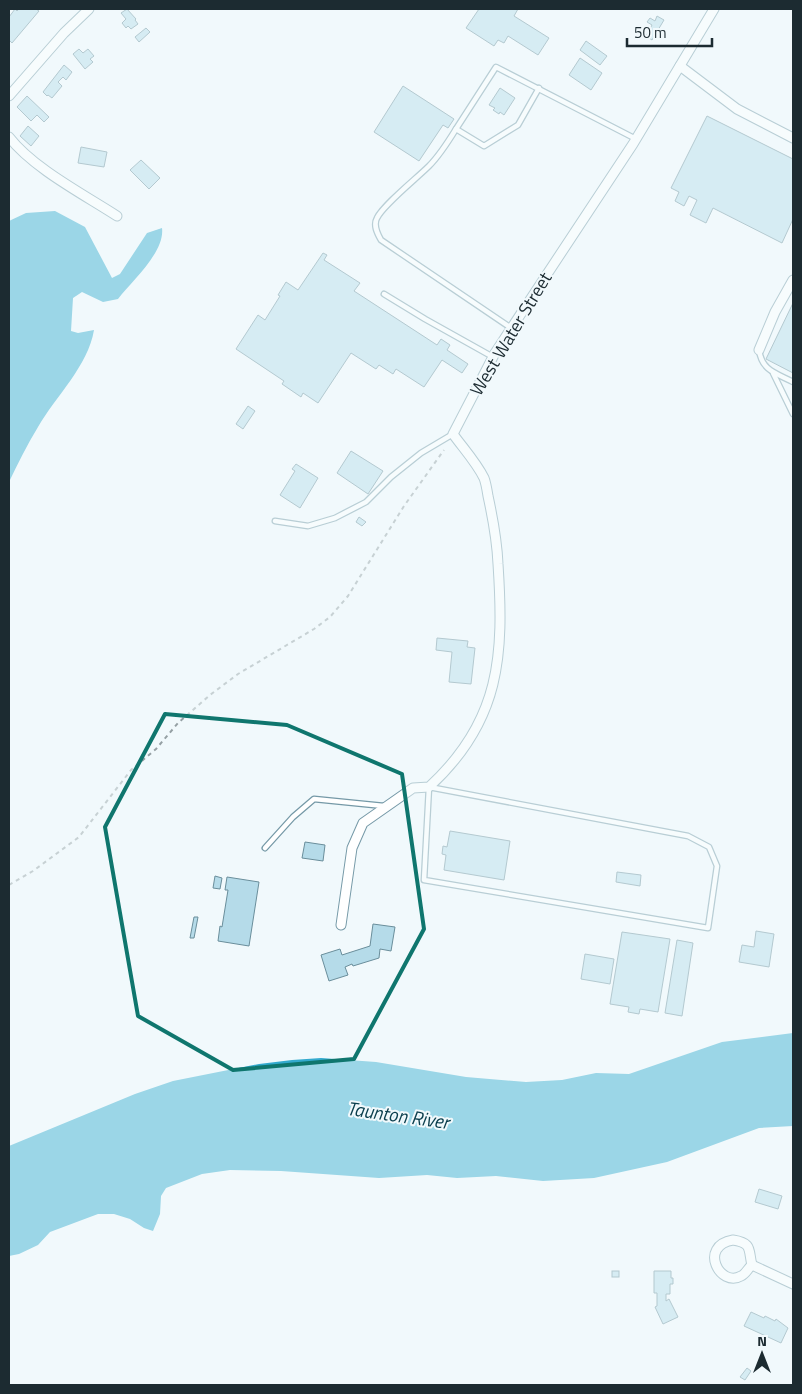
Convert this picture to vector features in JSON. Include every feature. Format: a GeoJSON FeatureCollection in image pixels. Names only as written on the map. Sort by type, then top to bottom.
{"type":"FeatureCollection","features":[{"type":"Feature","properties":{"kind":"street"},"geometry":{"type":"LineString","coordinates":[[9,96],[87,9]]}},
{"type":"Feature","properties":{"kind":"street","name":"West Water Street"},"geometry":{"type":"LineString","coordinates":[[453,434],[492,357],[636,139],[714,9]]}},
{"type":"Feature","properties":{"kind":"street"},"geometry":{"type":"LineString","coordinates":[[680,66],[737,109],[793,138]]}},
{"type":"Feature","properties":{"kind":"street"},"geometry":{"type":"LineString","coordinates":[[9,136],[24,154],[37,164],[117,216]]}},
{"type":"Feature","properties":{"kind":"street"},"geometry":{"type":"LineString","coordinates":[[759,350],[775,312],[793,280]]}},
{"type":"Feature","properties":{"kind":"street"},"geometry":{"type":"LineString","coordinates":[[341,924],[352,848],[363,823],[413,788],[429,787],[454,761],[478,727],[488,704],[495,680],[500,647],[500,622],[498,553],[490,506],[484,478],[453,434]]}},
{"type":"Feature","properties":{"kind":"street"},"geometry":{"type":"LineString","coordinates":[[739,1240],[749,1247],[752,1265],[740,1277],[727,1277],[717,1268],[715,1251],[722,1243],[739,1240]]}},
{"type":"Feature","properties":{"kind":"street"},"geometry":{"type":"LineString","coordinates":[[752,1265],[793,1284]]}},
{"type":"Feature","properties":{"kind":"lane"},"geometry":{"type":"LineString","coordinates":[[511,328],[381,240],[376,231],[376,218],[383,209],[441,154],[496,67],[636,139]]}},
{"type":"Feature","properties":{"kind":"lane"},"geometry":{"type":"LineString","coordinates":[[456,129],[484,146],[518,125],[539,88]]}},
{"type":"Feature","properties":{"kind":"lane"},"geometry":{"type":"LineString","coordinates":[[384,294],[492,357]]}},
{"type":"Feature","properties":{"kind":"lane"},"geometry":{"type":"LineString","coordinates":[[759,350],[760,361],[766,368],[793,382]]}},
{"type":"Feature","properties":{"kind":"lane"},"geometry":{"type":"LineString","coordinates":[[773,372],[793,414]]}},
{"type":"Feature","properties":{"kind":"lane"},"geometry":{"type":"LineString","coordinates":[[275,521],[308,526],[335,518],[366,502],[391,477],[422,453],[453,434]]}},
{"type":"Feature","properties":{"kind":"lane"},"geometry":{"type":"LineString","coordinates":[[429,787],[688,836],[709,847],[717,866],[708,928],[424,880],[429,787]]}},
{"type":"Feature","properties":{"kind":"lane"},"geometry":{"type":"LineString","coordinates":[[265,848],[293,817],[314,799],[386,806]]}},
{"type":"Feature","properties":{"kind":"path"},"geometry":{"type":"LineString","coordinates":[[9,885],[33,871],[79,837],[131,770],[156,749],[178,723],[210,694],[238,674],[314,629],[330,617],[348,596],[404,506],[438,459],[453,434]]}},
{"type":"Feature","properties":{"kind":"highlighted area"},"geometry":{"type":"Polygon","coordinates":[[[165,714],[287,725],[402,774],[424,929],[354,1059],[233,1070],[138,1016],[105,827],[165,714]]]}},
{"type":"Feature","properties":{"kind":"water"},"geometry":{"type":"Polygon","coordinates":[[[55,211],[85,227],[112,278],[120,274],[147,233],[162,228],[162,237],[146,266],[118,299],[103,302],[82,292],[73,298],[71,331],[78,333],[94,330],[91,343],[78,368],[45,415],[9,482],[9,221],[26,213],[55,211]]]}},
{"type":"Feature","properties":{"kind":"water","name":"Taunton River"},"geometry":{"type":"Polygon","coordinates":[[[793,1033],[793,1126],[759,1128],[667,1162],[594,1178],[543,1181],[496,1176],[457,1178],[427,1175],[379,1178],[281,1171],[230,1170],[202,1174],[166,1188],[161,1196],[160,1214],[153,1231],[144,1228],[130,1219],[114,1214],[98,1214],[50,1232],[38,1245],[19,1254],[9,1256],[9,1146],[135,1094],[173,1081],[259,1064],[321,1058],[376,1062],[466,1077],[526,1082],[562,1080],[596,1073],[629,1074],[722,1042],[793,1033]]]}},
{"type":"Feature","properties":{"kind":"building"},"geometry":{"type":"Polygon","coordinates":[[[15,9],[17,11],[19,9],[36,9],[39,11],[12,43],[9,40],[9,17],[15,9]]]}},
{"type":"Feature","properties":{"kind":"building"},"geometry":{"type":"Polygon","coordinates":[[[127,9],[138,24],[131,29],[128,26],[126,28],[122,23],[126,19],[121,13],[127,9]]]}},
{"type":"Feature","properties":{"kind":"building"},"geometry":{"type":"Polygon","coordinates":[[[479,9],[518,9],[514,16],[549,38],[538,55],[508,36],[504,43],[498,40],[494,46],[466,28],[479,9]]]}},
{"type":"Feature","properties":{"kind":"building"},"geometry":{"type":"Polygon","coordinates":[[[657,16],[664,20],[652,40],[646,36],[652,25],[647,22],[650,18],[655,21],[657,16]]]}},
{"type":"Feature","properties":{"kind":"building"},"geometry":{"type":"Polygon","coordinates":[[[146,28],[150,32],[139,42],[135,37],[146,28]]]}},
{"type":"Feature","properties":{"kind":"building"},"geometry":{"type":"Polygon","coordinates":[[[586,41],[607,56],[600,65],[580,50],[586,41]]]}},
{"type":"Feature","properties":{"kind":"building"},"geometry":{"type":"Polygon","coordinates":[[[79,49],[83,53],[88,49],[94,56],[90,59],[93,62],[85,69],[73,54],[79,49]]]}},
{"type":"Feature","properties":{"kind":"building"},"geometry":{"type":"Polygon","coordinates":[[[580,58],[602,73],[591,90],[569,75],[580,58]]]}},
{"type":"Feature","properties":{"kind":"building"},"geometry":{"type":"Polygon","coordinates":[[[64,65],[72,72],[66,80],[63,77],[58,82],[62,86],[52,98],[47,96],[43,92],[64,65]]]}},
{"type":"Feature","properties":{"kind":"building"},"geometry":{"type":"Polygon","coordinates":[[[403,86],[454,119],[448,128],[443,125],[419,161],[374,132],[403,86]]]}},
{"type":"Feature","properties":{"kind":"building"},"geometry":{"type":"Polygon","coordinates":[[[500,88],[515,98],[504,115],[493,110],[495,108],[489,105],[500,88]]]}},
{"type":"Feature","properties":{"kind":"building"},"geometry":{"type":"Polygon","coordinates":[[[27,96],[49,117],[44,122],[37,115],[31,121],[17,107],[27,96]]]}},
{"type":"Feature","properties":{"kind":"building"},"geometry":{"type":"Polygon","coordinates":[[[707,116],[793,159],[793,219],[782,243],[713,208],[706,223],[690,215],[697,200],[689,196],[684,206],[675,201],[679,192],[671,188],[707,116]]]}},
{"type":"Feature","properties":{"kind":"building"},"geometry":{"type":"Polygon","coordinates":[[[28,126],[39,136],[31,146],[20,136],[28,126]]]}},
{"type":"Feature","properties":{"kind":"building"},"geometry":{"type":"Polygon","coordinates":[[[81,147],[107,152],[104,167],[78,163],[81,147]]]}},
{"type":"Feature","properties":{"kind":"building"},"geometry":{"type":"Polygon","coordinates":[[[141,160],[160,178],[149,189],[130,170],[141,160]]]}},
{"type":"Feature","properties":{"kind":"building"},"geometry":{"type":"Polygon","coordinates":[[[323,253],[327,255],[324,260],[360,283],[354,291],[437,345],[441,339],[450,345],[447,350],[468,364],[462,373],[442,360],[424,387],[396,369],[393,374],[379,365],[376,369],[351,353],[318,403],[303,393],[301,397],[282,384],[284,381],[236,349],[258,315],[265,320],[280,296],[278,295],[286,282],[298,290],[323,253]]]}},
{"type":"Feature","properties":{"kind":"building"},"geometry":{"type":"Polygon","coordinates":[[[793,303],[793,373],[766,359],[793,303]]]}},
{"type":"Feature","properties":{"kind":"building"},"geometry":{"type":"Polygon","coordinates":[[[248,406],[255,411],[243,429],[236,424],[248,406]]]}},
{"type":"Feature","properties":{"kind":"building"},"geometry":{"type":"Polygon","coordinates":[[[351,451],[383,471],[368,494],[337,473],[351,451]]]}},
{"type":"Feature","properties":{"kind":"building"},"geometry":{"type":"Polygon","coordinates":[[[296,464],[318,478],[300,508],[280,495],[295,471],[292,469],[296,464]]]}},
{"type":"Feature","properties":{"kind":"building"},"geometry":{"type":"Polygon","coordinates":[[[359,517],[366,522],[362,526],[356,522],[359,517]]]}},
{"type":"Feature","properties":{"kind":"building"},"geometry":{"type":"Polygon","coordinates":[[[437,638],[468,641],[467,647],[475,648],[471,684],[449,682],[452,652],[436,650],[437,638]]]}},
{"type":"Feature","properties":{"kind":"building"},"geometry":{"type":"Polygon","coordinates":[[[450,831],[510,841],[504,880],[444,870],[446,855],[442,854],[443,846],[447,847],[450,831]]]}},
{"type":"Feature","properties":{"kind":"building"},"geometry":{"type":"Polygon","coordinates":[[[305,842],[325,845],[323,861],[302,858],[305,842]]]}},
{"type":"Feature","properties":{"kind":"building"},"geometry":{"type":"Polygon","coordinates":[[[617,872],[641,875],[640,886],[616,882],[617,872]]]}},
{"type":"Feature","properties":{"kind":"building"},"geometry":{"type":"Polygon","coordinates":[[[215,876],[222,878],[220,889],[213,888],[215,876]]]}},
{"type":"Feature","properties":{"kind":"building"},"geometry":{"type":"Polygon","coordinates":[[[227,877],[259,882],[249,946],[218,941],[228,890],[225,890],[227,877]]]}},
{"type":"Feature","properties":{"kind":"building"},"geometry":{"type":"Polygon","coordinates":[[[194,917],[198,917],[194,938],[190,938],[194,917]]]}},
{"type":"Feature","properties":{"kind":"building"},"geometry":{"type":"Polygon","coordinates":[[[373,924],[395,927],[391,951],[380,949],[379,958],[345,967],[348,975],[329,981],[321,955],[340,949],[342,955],[370,946],[373,924]]]}},
{"type":"Feature","properties":{"kind":"building"},"geometry":{"type":"Polygon","coordinates":[[[756,931],[774,934],[769,967],[739,962],[742,945],[754,947],[756,931]]]}},
{"type":"Feature","properties":{"kind":"building"},"geometry":{"type":"Polygon","coordinates":[[[622,932],[670,939],[658,1012],[640,1009],[639,1014],[628,1012],[629,1007],[610,1004],[622,932]]]}},
{"type":"Feature","properties":{"kind":"building"},"geometry":{"type":"Polygon","coordinates":[[[677,940],[693,943],[682,1016],[665,1013],[677,940]]]}},
{"type":"Feature","properties":{"kind":"building"},"geometry":{"type":"Polygon","coordinates":[[[585,954],[614,959],[610,984],[581,979],[585,954]]]}},
{"type":"Feature","properties":{"kind":"building"},"geometry":{"type":"Polygon","coordinates":[[[759,1189],[782,1196],[778,1209],[755,1202],[759,1189]]]}},
{"type":"Feature","properties":{"kind":"building"},"geometry":{"type":"Polygon","coordinates":[[[612,1271],[619,1271],[619,1277],[612,1277],[612,1271]]]}},
{"type":"Feature","properties":{"kind":"building"},"geometry":{"type":"Polygon","coordinates":[[[654,1271],[671,1271],[671,1278],[673,1278],[673,1284],[670,1284],[670,1294],[666,1294],[666,1301],[669,1299],[678,1317],[663,1324],[655,1307],[657,1306],[657,1293],[654,1293],[654,1271]]]}},
{"type":"Feature","properties":{"kind":"building"},"geometry":{"type":"Polygon","coordinates":[[[751,1312],[764,1318],[765,1316],[775,1321],[776,1319],[788,1328],[781,1343],[744,1326],[751,1312]]]}},
{"type":"Feature","properties":{"kind":"building"},"geometry":{"type":"Polygon","coordinates":[[[747,1368],[751,1371],[745,1380],[740,1377],[747,1368]]]}}]}
